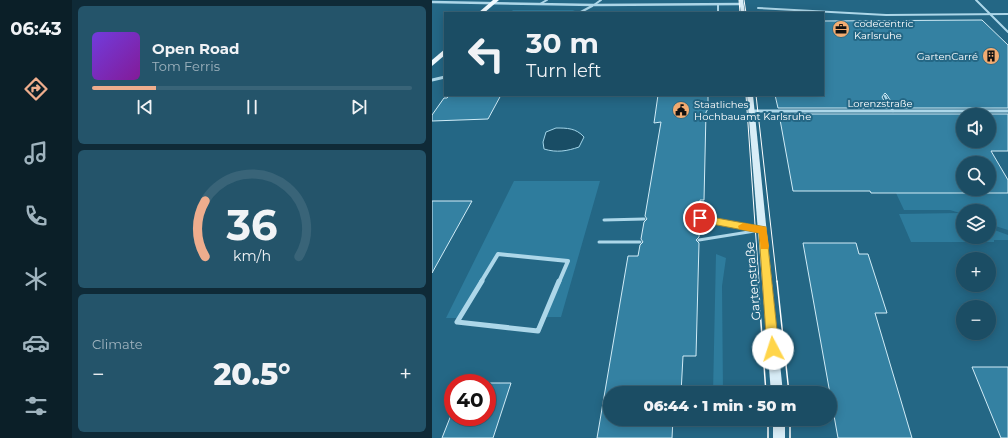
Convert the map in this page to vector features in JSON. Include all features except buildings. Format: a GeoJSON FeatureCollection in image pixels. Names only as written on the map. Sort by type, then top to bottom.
{"type":"FeatureCollection","features":[{"type":"Feature","properties":{"kind":"main road"},"geometry":{"type":"LineString","coordinates":[[482,12],[493,1]]}},
{"type":"Feature","properties":{"kind":"main road"},"geometry":{"type":"LineString","coordinates":[[432,64],[444,52]]}},
{"type":"Feature","properties":{"kind":"street"},"geometry":{"type":"LineString","coordinates":[[432,2],[493,1],[594,5],[718,5],[742,2]]}},
{"type":"Feature","properties":{"kind":"street"},"geometry":{"type":"LineString","coordinates":[[581,12],[594,5]]}},
{"type":"Feature","properties":{"kind":"street"},"geometry":{"type":"LineString","coordinates":[[432,80],[444,77]]}},
{"type":"Feature","properties":{"kind":"street","name":"Gartenstraße"},"geometry":{"type":"LineString","coordinates":[[750,96],[776,386]]}},
{"type":"Feature","properties":{"kind":"street","name":"Lorenzstraße"},"geometry":{"type":"LineString","coordinates":[[752,111],[1008,111]]}},
{"type":"Feature","properties":{"kind":"street"},"geometry":{"type":"LineString","coordinates":[[498,254],[568,261],[538,331],[457,322],[498,254]]}},
{"type":"Feature","properties":{"kind":"street"},"geometry":{"type":"LineString","coordinates":[[779,426],[779,438]]}},
{"type":"Feature","properties":{"kind":"lane"},"geometry":{"type":"LineString","coordinates":[[540,4],[547,0]]}},
{"type":"Feature","properties":{"kind":"lane"},"geometry":{"type":"LineString","coordinates":[[594,5],[601,0]]}},
{"type":"Feature","properties":{"kind":"lane"},"geometry":{"type":"LineString","coordinates":[[976,0],[1008,32]]}},
{"type":"Feature","properties":{"kind":"lane"},"geometry":{"type":"LineString","coordinates":[[718,5],[718,12]]}},
{"type":"Feature","properties":{"kind":"lane"},"geometry":{"type":"LineString","coordinates":[[758,8],[804,9],[825,12],[888,15],[1008,14]]}},
{"type":"Feature","properties":{"kind":"lane"},"geometry":{"type":"LineString","coordinates":[[885,96],[893,111]]}},
{"type":"Feature","properties":{"kind":"lane"},"geometry":{"type":"LineString","coordinates":[[700,218],[763,230]]}},
{"type":"Feature","properties":{"kind":"lane"},"geometry":{"type":"LineString","coordinates":[[604,220],[644,219]]}},
{"type":"Feature","properties":{"kind":"lane"},"geometry":{"type":"LineString","coordinates":[[699,240],[763,230]]}},
{"type":"Feature","properties":{"kind":"lane"},"geometry":{"type":"LineString","coordinates":[[599,242],[640,242]]}},
{"type":"Feature","properties":{"kind":"shaded area"},"geometry":{"type":"Polygon","coordinates":[[[513,10],[575,10],[570,12],[511,12],[513,10]]]}},
{"type":"Feature","properties":{"kind":"shaded area"},"geometry":{"type":"Polygon","coordinates":[[[556,128],[571,129],[581,134],[584,137],[579,147],[562,151],[544,149],[543,142],[546,132],[556,128]]]}},
{"type":"Feature","properties":{"kind":"shaded area"},"geometry":{"type":"Polygon","coordinates":[[[514,181],[600,181],[561,317],[544,317],[568,261],[498,254],[460,318],[446,318],[514,181]]]}},
{"type":"Feature","properties":{"kind":"shaded area"},"geometry":{"type":"Polygon","coordinates":[[[896,193],[956,193],[956,196],[996,196],[996,193],[1008,193],[1008,230],[996,226],[996,204],[956,204],[956,212],[950,210],[904,210],[896,193]]]}},
{"type":"Feature","properties":{"kind":"shaded area"},"geometry":{"type":"Polygon","coordinates":[[[956,213],[956,242],[911,242],[899,214],[956,213]]]}},
{"type":"Feature","properties":{"kind":"shaded area"},"geometry":{"type":"Polygon","coordinates":[[[996,231],[1008,235],[1008,240],[996,240],[996,231]]]}},
{"type":"Feature","properties":{"kind":"shaded area"},"geometry":{"type":"Polygon","coordinates":[[[716,254],[726,258],[722,286],[723,386],[713,386],[716,254]]]}},
{"type":"Feature","properties":{"kind":"tram line"},"geometry":{"type":"LineString","coordinates":[[739,0],[740,12]]}},
{"type":"Feature","properties":{"kind":"tram line"},"geometry":{"type":"LineString","coordinates":[[744,0],[746,12]]}},
{"type":"Feature","properties":{"kind":"tram line"},"geometry":{"type":"LineString","coordinates":[[746,96],[759,282]]}},
{"type":"Feature","properties":{"kind":"tram line"},"geometry":{"type":"LineString","coordinates":[[756,96],[777,282]]}},
{"type":"Feature","properties":{"kind":"tram line"},"geometry":{"type":"LineString","coordinates":[[758,281],[766,386]]}},
{"type":"Feature","properties":{"kind":"tram line"},"geometry":{"type":"LineString","coordinates":[[777,281],[788,386]]}},
{"type":"Feature","properties":{"kind":"tram line"},"geometry":{"type":"LineString","coordinates":[[768,426],[768,438]]}},
{"type":"Feature","properties":{"kind":"tram line"},"geometry":{"type":"LineString","coordinates":[[790,426],[790,438]]}},
{"type":"Feature","properties":{"kind":"slow traffic"},"geometry":{"type":"LineString","coordinates":[[743,226],[763,230],[764,246]]}},
{"type":"Feature","properties":{"kind":"place","name":"codecentric Karlsruhe"},"geometry":{"type":"Point","coordinates":[841,29]}},
{"type":"Feature","properties":{"kind":"place","name":"GartenCarré"},"geometry":{"type":"Point","coordinates":[991,56]}},
{"type":"Feature","properties":{"kind":"place","name":"Staatliches Hochbauamt Karlsruhe"},"geometry":{"type":"Point","coordinates":[681,110]}},
{"type":"Feature","properties":{"kind":"route"},"geometry":{"type":"LineString","coordinates":[[700,218],[763,230],[773,349]]}}]}
